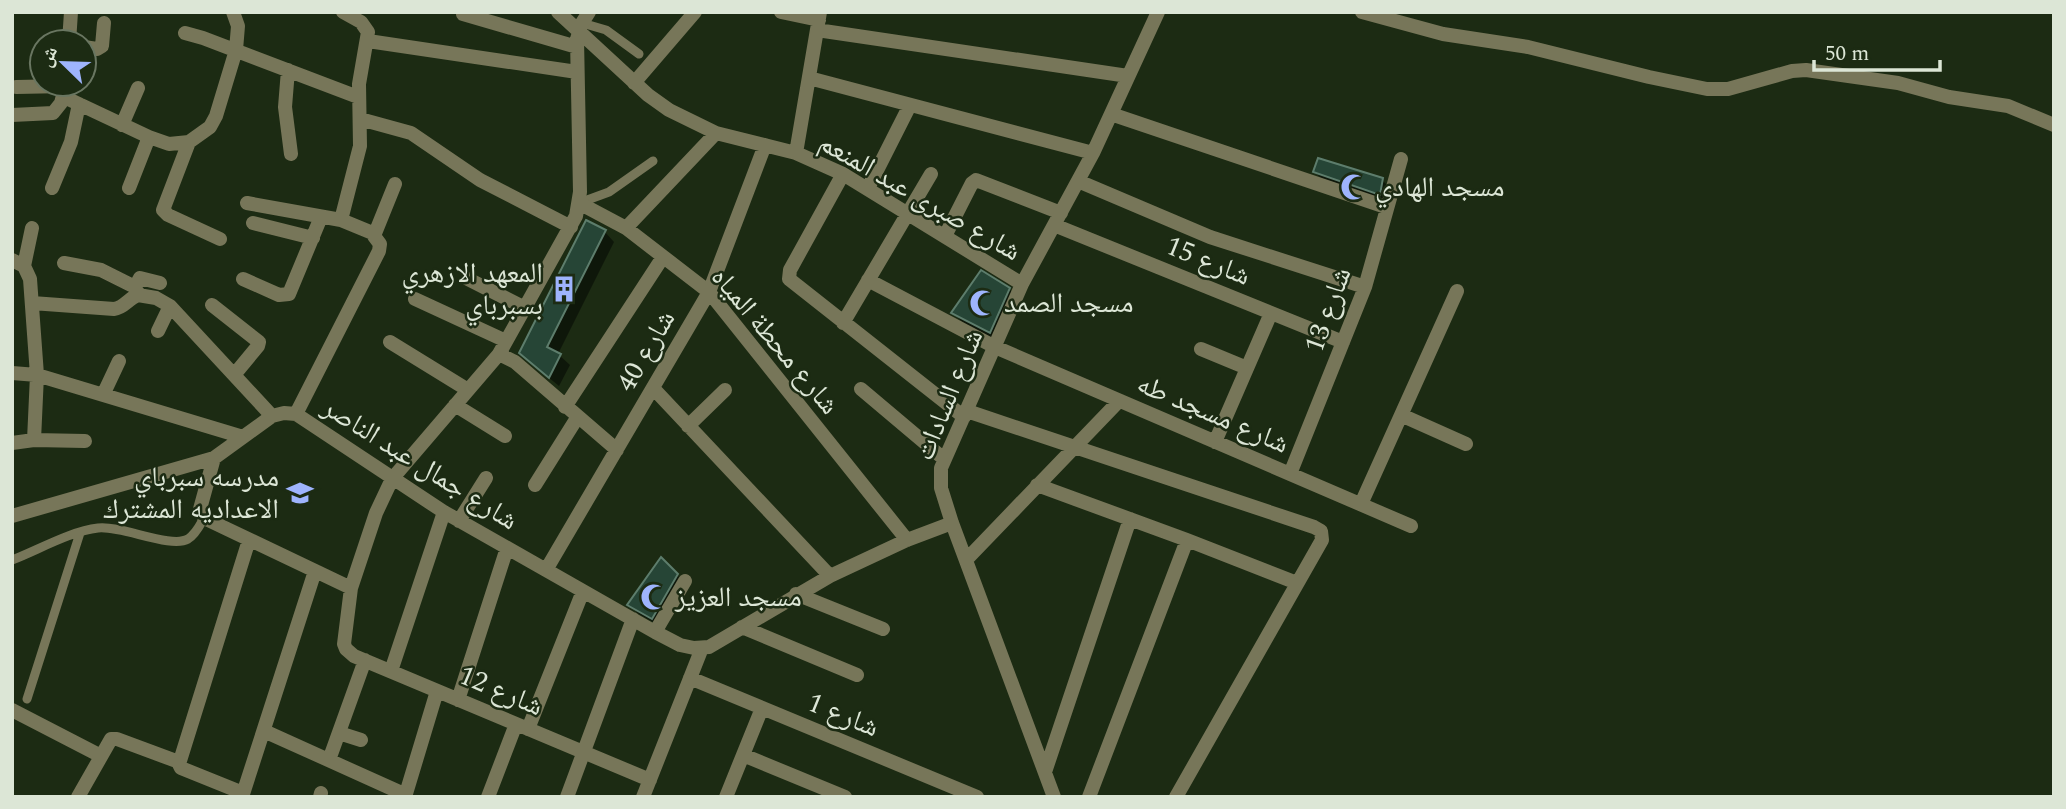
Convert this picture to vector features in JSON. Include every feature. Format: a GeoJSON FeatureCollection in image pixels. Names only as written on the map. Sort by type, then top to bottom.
{"type":"FeatureCollection","features":[{"type":"Feature","properties":{"kind":"street"},"geometry":{"type":"LineString","coordinates":[[73,98],[79,104],[149,137],[169,144],[189,142],[210,127],[216,116],[236,50],[238,26],[233,12]]}},
{"type":"Feature","properties":{"kind":"street","name":"شارع صبرى عبد المنعم"},"geometry":{"type":"LineString","coordinates":[[558,12],[586,19],[634,83],[669,110],[716,133],[796,153],[844,174],[1022,284]]}},
{"type":"Feature","properties":{"kind":"street"},"geometry":{"type":"LineString","coordinates":[[634,83],[695,12]]}},
{"type":"Feature","properties":{"kind":"street"},"geometry":{"type":"LineString","coordinates":[[780,12],[1128,76]]}},
{"type":"Feature","properties":{"kind":"street","name":"شارع السادات"},"geometry":{"type":"LineString","coordinates":[[1054,797],[952,523],[941,488],[944,459],[1022,284],[1093,153],[1158,12]]}},
{"type":"Feature","properties":{"kind":"street"},"geometry":{"type":"LineString","coordinates":[[1362,12],[1443,34],[1528,47],[1707,89],[1728,89],[1792,71],[1806,70],[1898,83],[1949,97],[2008,106],[2054,125]]}},
{"type":"Feature","properties":{"kind":"street"},"geometry":{"type":"LineString","coordinates":[[341,220],[360,146],[358,97],[368,41],[366,27],[349,13]]}},
{"type":"Feature","properties":{"kind":"street"},"geometry":{"type":"LineString","coordinates":[[463,14],[577,47]]}},
{"type":"Feature","properties":{"kind":"street"},"geometry":{"type":"LineString","coordinates":[[214,458],[200,509],[204,518],[351,588],[376,513],[392,479],[503,347],[571,227],[579,203],[577,47],[586,19]]}},
{"type":"Feature","properties":{"kind":"street"},"geometry":{"type":"LineString","coordinates":[[796,153],[819,21]]}},
{"type":"Feature","properties":{"kind":"street"},"geometry":{"type":"LineString","coordinates":[[98,49],[102,46],[104,23]]}},
{"type":"Feature","properties":{"kind":"street"},"geometry":{"type":"LineString","coordinates":[[185,33],[358,97]]}},
{"type":"Feature","properties":{"kind":"street"},"geometry":{"type":"LineString","coordinates":[[368,41],[577,72]]}},
{"type":"Feature","properties":{"kind":"street"},"geometry":{"type":"LineString","coordinates":[[288,70],[285,107],[291,153]]}},
{"type":"Feature","properties":{"kind":"street"},"geometry":{"type":"LineString","coordinates":[[809,78],[1093,153]]}},
{"type":"Feature","properties":{"kind":"street"},"geometry":{"type":"LineString","coordinates":[[16,87],[28,87]]}},
{"type":"Feature","properties":{"kind":"street"},"geometry":{"type":"LineString","coordinates":[[122,125],[138,88]]}},
{"type":"Feature","properties":{"kind":"street"},"geometry":{"type":"LineString","coordinates":[[12,115],[52,113],[60,98]]}},
{"type":"Feature","properties":{"kind":"street"},"geometry":{"type":"LineString","coordinates":[[52,188],[71,142],[79,104]]}},
{"type":"Feature","properties":{"kind":"street"},"geometry":{"type":"LineString","coordinates":[[868,188],[910,104]]}},
{"type":"Feature","properties":{"kind":"street"},"geometry":{"type":"LineString","coordinates":[[1111,114],[1386,207]]}},
{"type":"Feature","properties":{"kind":"street"},"geometry":{"type":"LineString","coordinates":[[360,119],[411,134],[480,180],[571,227]]}},
{"type":"Feature","properties":{"kind":"street"},"geometry":{"type":"LineString","coordinates":[[626,229],[716,133]]}},
{"type":"Feature","properties":{"kind":"street"},"geometry":{"type":"LineString","coordinates":[[129,188],[149,137]]}},
{"type":"Feature","properties":{"kind":"street"},"geometry":{"type":"LineString","coordinates":[[189,142],[163,210],[168,215],[220,239]]}},
{"type":"Feature","properties":{"kind":"street","name":"شارع 40"},"geometry":{"type":"LineString","coordinates":[[546,570],[709,292],[765,145]]}},
{"type":"Feature","properties":{"kind":"street","name":"شارع 13"},"geometry":{"type":"LineString","coordinates":[[1290,474],[1365,287],[1401,159]]}},
{"type":"Feature","properties":{"kind":"street"},"geometry":{"type":"LineString","coordinates":[[844,174],[790,270],[789,279],[843,323],[966,414],[1321,531],[1322,540],[1176,797]]}},
{"type":"Feature","properties":{"kind":"street"},"geometry":{"type":"LineString","coordinates":[[843,323],[931,174]]}},
{"type":"Feature","properties":{"kind":"street","name":"شارع 15"},"geometry":{"type":"LineString","coordinates":[[945,236],[976,180],[1057,219],[1343,342]]}},
{"type":"Feature","properties":{"kind":"street"},"geometry":{"type":"LineString","coordinates":[[1078,181],[1210,237],[1365,287]]}},
{"type":"Feature","properties":{"kind":"street"},"geometry":{"type":"LineString","coordinates":[[296,415],[379,251],[380,244],[375,240],[375,234],[395,184]]}},
{"type":"Feature","properties":{"kind":"street"},"geometry":{"type":"LineString","coordinates":[[247,203],[341,220],[375,234]]}},
{"type":"Feature","properties":{"kind":"street","name":"شارع محطة المياه"},"geometry":{"type":"LineString","coordinates":[[579,203],[626,229],[709,292],[907,540]]}},
{"type":"Feature","properties":{"kind":"street"},"geometry":{"type":"LineString","coordinates":[[243,279],[279,295],[289,294],[321,217]]}},
{"type":"Feature","properties":{"kind":"street"},"geometry":{"type":"LineString","coordinates":[[253,223],[313,238]]}},
{"type":"Feature","properties":{"kind":"street"},"geometry":{"type":"LineString","coordinates":[[32,228],[18,263],[30,279],[37,375],[34,440]]}},
{"type":"Feature","properties":{"kind":"street"},"geometry":{"type":"LineString","coordinates":[[565,407],[663,257]]}},
{"type":"Feature","properties":{"kind":"street"},"geometry":{"type":"LineString","coordinates":[[12,516],[214,458],[272,416],[170,306],[101,270],[64,262]]}},
{"type":"Feature","properties":{"kind":"street"},"geometry":{"type":"LineString","coordinates":[[32,303],[118,309],[137,291],[137,281],[143,277],[160,283]]}},
{"type":"Feature","properties":{"kind":"street"},"geometry":{"type":"LineString","coordinates":[[468,279],[525,308]]}},
{"type":"Feature","properties":{"kind":"street","name":"شارع مسجد طه"},"geometry":{"type":"LineString","coordinates":[[868,280],[995,347],[1411,526]]}},
{"type":"Feature","properties":{"kind":"street"},"geometry":{"type":"LineString","coordinates":[[1361,504],[1457,291]]}},
{"type":"Feature","properties":{"kind":"street"},"geometry":{"type":"LineString","coordinates":[[415,299],[503,347],[515,362],[617,450]]}},
{"type":"Feature","properties":{"kind":"street"},"geometry":{"type":"LineString","coordinates":[[212,305],[259,342],[234,375]]}},
{"type":"Feature","properties":{"kind":"street"},"geometry":{"type":"LineString","coordinates":[[158,331],[170,306]]}},
{"type":"Feature","properties":{"kind":"street"},"geometry":{"type":"LineString","coordinates":[[1215,442],[1271,313]]}},
{"type":"Feature","properties":{"kind":"street"},"geometry":{"type":"LineString","coordinates":[[390,342],[468,390]]}},
{"type":"Feature","properties":{"kind":"street"},"geometry":{"type":"LineString","coordinates":[[1201,349],[1247,368]]}},
{"type":"Feature","properties":{"kind":"street"},"geometry":{"type":"LineString","coordinates":[[103,395],[118,361]]}},
{"type":"Feature","properties":{"kind":"street"},"geometry":{"type":"LineString","coordinates":[[12,373],[37,375],[243,437]]}},
{"type":"Feature","properties":{"kind":"street"},"geometry":{"type":"LineString","coordinates":[[653,388],[830,576]]}},
{"type":"Feature","properties":{"kind":"street"},"geometry":{"type":"LineString","coordinates":[[861,389],[944,459]]}},
{"type":"Feature","properties":{"kind":"street"},"geometry":{"type":"LineString","coordinates":[[688,426],[725,390]]}},
{"type":"Feature","properties":{"kind":"street"},"geometry":{"type":"LineString","coordinates":[[966,561],[1119,401]]}},
{"type":"Feature","properties":{"kind":"street"},"geometry":{"type":"LineString","coordinates":[[455,405],[505,436]]}},
{"type":"Feature","properties":{"kind":"street","name":"شارع جمال عبد الناصر"},"geometry":{"type":"LineString","coordinates":[[272,416],[284,413],[296,415],[458,521],[655,632],[680,645],[708,646]]}},
{"type":"Feature","properties":{"kind":"street"},"geometry":{"type":"LineString","coordinates":[[1401,415],[1466,444]]}},
{"type":"Feature","properties":{"kind":"street"},"geometry":{"type":"LineString","coordinates":[[535,485],[577,418]]}},
{"type":"Feature","properties":{"kind":"street"},"geometry":{"type":"LineString","coordinates":[[12,443],[34,440],[85,441]]}},
{"type":"Feature","properties":{"kind":"street"},"geometry":{"type":"LineString","coordinates":[[458,521],[486,478]]}},
{"type":"Feature","properties":{"kind":"street"},"geometry":{"type":"LineString","coordinates":[[1037,485],[1297,583]]}},
{"type":"Feature","properties":{"kind":"street"},"geometry":{"type":"LineString","coordinates":[[391,671],[444,512]]}},
{"type":"Feature","properties":{"kind":"street"},"geometry":{"type":"LineString","coordinates":[[1045,772],[1130,519]]}},
{"type":"Feature","properties":{"kind":"street"},"geometry":{"type":"LineString","coordinates":[[643,797],[690,678],[708,646],[830,576],[907,540],[952,523]]}},
{"type":"Feature","properties":{"kind":"street"},"geometry":{"type":"LineString","coordinates":[[178,762],[249,540]]}},
{"type":"Feature","properties":{"kind":"street"},"geometry":{"type":"LineString","coordinates":[[1089,797],[1187,540]]}},
{"type":"Feature","properties":{"kind":"street"},"geometry":{"type":"LineString","coordinates":[[458,699],[507,548]]}},
{"type":"Feature","properties":{"kind":"street"},"geometry":{"type":"LineString","coordinates":[[78,797],[109,741],[114,738],[178,762],[181,768],[242,795],[315,571]]}},
{"type":"Feature","properties":{"kind":"street"},"geometry":{"type":"LineString","coordinates":[[655,632],[685,581]]}},
{"type":"Feature","properties":{"kind":"street","name":"شارع 12"},"geometry":{"type":"LineString","coordinates":[[351,588],[345,639],[345,649],[349,653],[650,780]]}},
{"type":"Feature","properties":{"kind":"street"},"geometry":{"type":"LineString","coordinates":[[488,797],[583,591]]}},
{"type":"Feature","properties":{"kind":"street"},"geometry":{"type":"LineString","coordinates":[[796,594],[883,629]]}},
{"type":"Feature","properties":{"kind":"street"},"geometry":{"type":"LineString","coordinates":[[567,797],[633,619]]}},
{"type":"Feature","properties":{"kind":"street"},"geometry":{"type":"LineString","coordinates":[[742,627],[858,676]]}},
{"type":"Feature","properties":{"kind":"street"},"geometry":{"type":"LineString","coordinates":[[329,760],[365,660]]}},
{"type":"Feature","properties":{"kind":"street","name":"شارع 1"},"geometry":{"type":"LineString","coordinates":[[690,678],[977,797]]}},
{"type":"Feature","properties":{"kind":"street"},"geometry":{"type":"LineString","coordinates":[[264,731],[405,796],[437,691]]}},
{"type":"Feature","properties":{"kind":"street"},"geometry":{"type":"LineString","coordinates":[[726,797],[762,708]]}},
{"type":"Feature","properties":{"kind":"street"},"geometry":{"type":"LineString","coordinates":[[12,710],[101,756]]}},
{"type":"Feature","properties":{"kind":"street"},"geometry":{"type":"LineString","coordinates":[[339,733],[361,740]]}},
{"type":"Feature","properties":{"kind":"street"},"geometry":{"type":"LineString","coordinates":[[743,755],[845,797]]}},
{"type":"Feature","properties":{"kind":"lane"},"geometry":{"type":"LineString","coordinates":[[586,19],[639,54]]}},
{"type":"Feature","properties":{"kind":"lane"},"geometry":{"type":"LineString","coordinates":[[579,203],[609,191],[653,161]]}},
{"type":"Feature","properties":{"kind":"lane"},"geometry":{"type":"LineString","coordinates":[[12,560],[96,528],[111,528],[178,542],[190,538],[204,518]]}},
{"type":"Feature","properties":{"kind":"lane"},"geometry":{"type":"LineString","coordinates":[[27,699],[80,533]]}},
{"type":"Feature","properties":{"kind":"building","name":"مسجد الهادي"},"geometry":{"type":"Polygon","coordinates":[[[1318,158],[1383,178],[1380,195],[1313,172],[1318,158]]]}},
{"type":"Feature","properties":{"kind":"building","name":"المعهد الازهري بسبرباي"},"geometry":{"type":"Polygon","coordinates":[[[586,220],[606,230],[547,347],[561,354],[549,378],[519,353],[586,220]]]}},
{"type":"Feature","properties":{"kind":"building","name":"مسجد الصمد"},"geometry":{"type":"Polygon","coordinates":[[[981,270],[1010,288],[990,333],[951,313],[981,270]]]}},
{"type":"Feature","properties":{"kind":"building","name":"مسجد العزيز"},"geometry":{"type":"Polygon","coordinates":[[[661,557],[678,574],[652,619],[627,605],[661,557]]]}},
{"type":"Feature","properties":{"kind":"place","name":"مسجد الهادي"},"geometry":{"type":"Point","coordinates":[1354,187]}},
{"type":"Feature","properties":{"kind":"place","name":"المعهد الازهري بسبرباي"},"geometry":{"type":"Point","coordinates":[564,289]}},
{"type":"Feature","properties":{"kind":"place","name":"مسجد الصمد"},"geometry":{"type":"Point","coordinates":[983,303]}},
{"type":"Feature","properties":{"kind":"place","name":"مدرسه سبرباي الاعداديه المشترك"},"geometry":{"type":"Point","coordinates":[300,493]}},
{"type":"Feature","properties":{"kind":"place","name":"مسجد العزيز"},"geometry":{"type":"Point","coordinates":[654,597]}}]}
